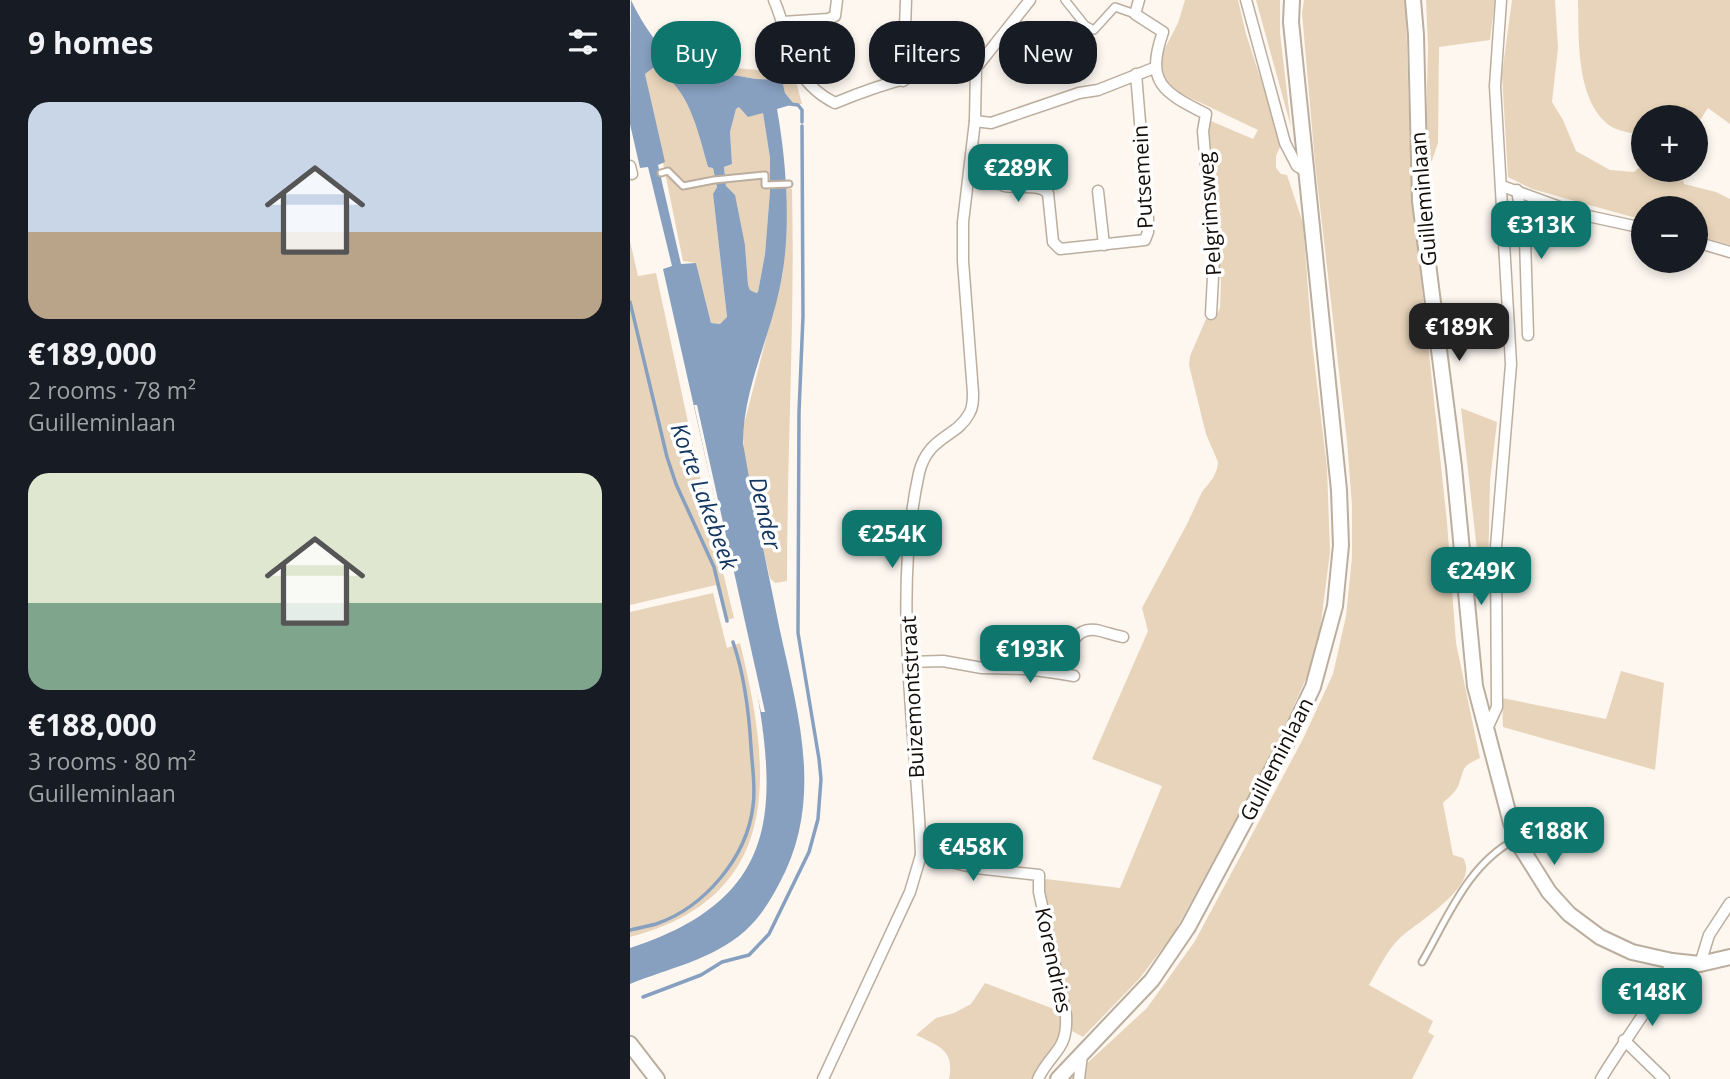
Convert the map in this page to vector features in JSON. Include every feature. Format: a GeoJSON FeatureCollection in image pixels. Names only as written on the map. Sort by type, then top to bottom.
{"type":"FeatureCollection","features":[{"type":"Feature","properties":{"kind":"main road","name":"Guilleminlaan"},"geometry":{"type":"LineString","coordinates":[[1058,1079],[1152,980],[1188,927],[1289,740],[1313,687],[1335,606],[1341,545],[1339,490],[1291,22],[1292,0]]}},
{"type":"Feature","properties":{"kind":"main road","name":"Guilleminlaan"},"geometry":{"type":"LineString","coordinates":[[1413,0],[1420,201],[1454,467],[1475,686],[1511,823],[1549,892],[1569,915],[1600,937],[1632,952],[1672,961],[1700,964],[1730,957]]}},
{"type":"Feature","properties":{"kind":"main road"},"geometry":{"type":"LineString","coordinates":[[630,1045],[656,1079]]}},
{"type":"Feature","properties":{"kind":"street"},"geometry":{"type":"LineString","coordinates":[[774,0],[783,21]]}},
{"type":"Feature","properties":{"kind":"street"},"geometry":{"type":"LineString","coordinates":[[798,21],[835,16],[837,0]]}},
{"type":"Feature","properties":{"kind":"street"},"geometry":{"type":"LineString","coordinates":[[905,21],[906,0]]}},
{"type":"Feature","properties":{"kind":"street"},"geometry":{"type":"LineString","coordinates":[[985,57],[1030,0]]}},
{"type":"Feature","properties":{"kind":"street"},"geometry":{"type":"LineString","coordinates":[[975,121],[991,123],[1079,93],[1098,90],[1154,68],[1156,50],[1163,32],[1135,14],[1115,7],[1094,30],[1085,25],[1065,0]]}},
{"type":"Feature","properties":{"kind":"street"},"geometry":{"type":"LineString","coordinates":[[1135,14],[1139,0]]}},
{"type":"Feature","properties":{"kind":"street"},"geometry":{"type":"LineString","coordinates":[[1246,0],[1284,143],[1297,166],[1308,172]]}},
{"type":"Feature","properties":{"kind":"street"},"geometry":{"type":"LineString","coordinates":[[1486,732],[1496,707],[1496,547],[1511,364],[1495,86],[1501,0]]}},
{"type":"Feature","properties":{"kind":"street","name":"Pelgrimsweg"},"geometry":{"type":"LineString","coordinates":[[1154,68],[1163,87],[1177,99],[1206,114],[1203,131],[1214,258],[1211,314]]}},
{"type":"Feature","properties":{"kind":"street","name":"Putsemein"},"geometry":{"type":"LineString","coordinates":[[967,181],[1023,189],[1039,186],[1045,190],[1048,193],[1053,242],[1057,247],[1069,249],[1145,240],[1148,232],[1136,74]]}},
{"type":"Feature","properties":{"kind":"street"},"geometry":{"type":"LineString","coordinates":[[811,84],[820,94],[835,103],[894,84]]}},
{"type":"Feature","properties":{"kind":"street","name":"Buizemontstraat"},"geometry":{"type":"LineString","coordinates":[[823,1079],[910,892],[921,855],[905,593],[919,472],[933,445],[969,415],[974,393],[963,261],[963,222],[975,121],[976,84]]}},
{"type":"Feature","properties":{"kind":"street"},"geometry":{"type":"LineString","coordinates":[[1502,186],[1579,214],[1631,225]]}},
{"type":"Feature","properties":{"kind":"street"},"geometry":{"type":"LineString","coordinates":[[1517,190],[1525,239],[1528,335]]}},
{"type":"Feature","properties":{"kind":"street","name":"Putsemein"},"geometry":{"type":"LineString","coordinates":[[1098,191],[1104,245]]}},
{"type":"Feature","properties":{"kind":"street"},"geometry":{"type":"LineString","coordinates":[[1708,246],[1730,252]]}},
{"type":"Feature","properties":{"kind":"street"},"geometry":{"type":"LineString","coordinates":[[909,662],[943,662],[1069,675],[1070,644],[1077,634],[1091,630],[1111,640],[1123,636]]}},
{"type":"Feature","properties":{"kind":"street","name":"Korendries"},"geometry":{"type":"LineString","coordinates":[[921,855],[976,868],[1036,874],[1066,1015],[1067,1031],[1056,1055],[1042,1070],[1038,1079]]}},
{"type":"Feature","properties":{"kind":"street"},"geometry":{"type":"LineString","coordinates":[[1700,964],[1709,935],[1730,903]]}},
{"type":"Feature","properties":{"kind":"street"},"geometry":{"type":"LineString","coordinates":[[1601,1079],[1646,1009],[1672,961]]}},
{"type":"Feature","properties":{"kind":"street"},"geometry":{"type":"LineString","coordinates":[[1624,1040],[1664,1079]]}},
{"type":"Feature","properties":{"kind":"street"},"geometry":{"type":"LineString","coordinates":[[1079,1079],[1082,1055]]}},
{"type":"Feature","properties":{"kind":"lane"},"geometry":{"type":"LineString","coordinates":[[661,173],[668,171],[683,186],[765,175],[765,185],[789,184]]}},
{"type":"Feature","properties":{"kind":"lane"},"geometry":{"type":"LineString","coordinates":[[1422,962],[1479,866],[1517,838]]}},
{"type":"Feature","properties":{"kind":"shaded area"},"geometry":{"type":"Polygon","coordinates":[[[1185,0],[1238,0],[1246,34],[1274,120],[1280,147],[1276,156],[1276,168],[1281,174],[1287,175],[1303,223],[1312,342],[1327,468],[1330,552],[1319,639],[1307,676],[1277,744],[1174,933],[1140,978],[1083,1037],[1072,1031],[1072,1018],[1043,890],[1046,879],[1120,888],[1162,786],[1092,759],[1148,631],[1142,608],[1202,492],[1217,469],[1218,462],[1206,434],[1189,365],[1190,356],[1206,319],[1215,319],[1220,308],[1221,282],[1207,129],[1211,121],[1253,139],[1258,130],[1178,92],[1164,79],[1161,72],[1163,52],[1178,23],[1185,0]]]}},
{"type":"Feature","properties":{"kind":"shaded area"},"geometry":{"type":"Polygon","coordinates":[[[1256,0],[1280,0],[1280,33],[1291,127],[1256,0]]]}},
{"type":"Feature","properties":{"kind":"shaded area"},"geometry":{"type":"Polygon","coordinates":[[[1304,0],[1404,0],[1406,14],[1410,147],[1447,522],[1456,643],[1480,758],[1465,768],[1456,789],[1443,803],[1453,855],[1463,858],[1466,869],[1463,880],[1445,903],[1395,943],[1369,985],[1433,1021],[1428,1032],[1434,1036],[1412,1079],[1070,1079],[1147,1008],[1195,941],[1304,737],[1333,674],[1346,616],[1352,557],[1352,506],[1315,163],[1302,13],[1304,0]]]}},
{"type":"Feature","properties":{"kind":"shaded area"},"geometry":{"type":"Polygon","coordinates":[[[1426,0],[1495,0],[1490,40],[1439,47],[1438,143],[1429,169],[1425,168],[1428,48],[1426,0]]]}},
{"type":"Feature","properties":{"kind":"shaded area"},"geometry":{"type":"Polygon","coordinates":[[[1512,0],[1555,0],[1558,48],[1552,102],[1576,151],[1610,170],[1631,172],[1631,182],[1684,182],[1730,199],[1730,245],[1708,239],[1708,196],[1631,196],[1631,217],[1532,189],[1508,177],[1502,74],[1512,0]]]}},
{"type":"Feature","properties":{"kind":"shaded area"},"geometry":{"type":"Polygon","coordinates":[[[1578,0],[1730,0],[1730,124],[1708,108],[1708,105],[1631,105],[1631,133],[1612,127],[1600,116],[1591,102],[1585,86],[1579,50],[1578,0]]]}},
{"type":"Feature","properties":{"kind":"shaded area"},"geometry":{"type":"Polygon","coordinates":[[[741,69],[755,70],[755,79],[741,76],[741,69]]]}},
{"type":"Feature","properties":{"kind":"shaded area"},"geometry":{"type":"Polygon","coordinates":[[[651,70],[651,84],[673,84],[684,98],[696,125],[708,167],[713,168],[717,187],[713,194],[727,318],[720,324],[711,323],[696,263],[683,261],[645,74],[651,70]]]}},
{"type":"Feature","properties":{"kind":"shaded area"},"geometry":{"type":"Polygon","coordinates":[[[783,84],[796,84],[802,104],[794,104],[785,93],[783,84]]]}},
{"type":"Feature","properties":{"kind":"shaded area"},"geometry":{"type":"Polygon","coordinates":[[[739,107],[763,113],[770,158],[765,254],[756,293],[750,290],[748,285],[745,245],[726,186],[724,167],[732,164],[730,132],[736,109],[739,107]]]}},
{"type":"Feature","properties":{"kind":"shaded area"},"geometry":{"type":"Polygon","coordinates":[[[785,188],[792,189],[793,238],[787,581],[775,583],[770,578],[752,503],[743,428],[783,273],[785,188]]]}},
{"type":"Feature","properties":{"kind":"shaded area"},"geometry":{"type":"Polygon","coordinates":[[[630,241],[638,276],[656,273],[697,464],[734,618],[726,620],[716,585],[630,605],[630,241]]]}},
{"type":"Feature","properties":{"kind":"shaded area"},"geometry":{"type":"Polygon","coordinates":[[[1461,408],[1497,422],[1490,481],[1488,578],[1480,577],[1461,408]]]}},
{"type":"Feature","properties":{"kind":"shaded area"},"geometry":{"type":"Polygon","coordinates":[[[713,593],[727,648],[740,643],[751,690],[758,737],[760,781],[755,822],[742,859],[717,892],[681,918],[630,937],[630,612],[713,593]]]}},
{"type":"Feature","properties":{"kind":"shaded area"},"geometry":{"type":"Polygon","coordinates":[[[1621,671],[1664,683],[1655,770],[1503,727],[1502,698],[1606,719],[1621,671]]]}},
{"type":"Feature","properties":{"kind":"shaded area"},"geometry":{"type":"Polygon","coordinates":[[[985,983],[1054,1009],[1062,1016],[1058,1042],[1033,1079],[949,1079],[950,1061],[947,1055],[938,1046],[916,1035],[936,1018],[971,1004],[985,983]]]}},
{"type":"Feature","properties":{"kind":"water"},"geometry":{"type":"Polygon","coordinates":[[[631,0],[651,34],[651,70],[645,74],[665,162],[658,165],[681,264],[696,263],[711,323],[720,324],[727,317],[713,194],[717,187],[713,168],[708,167],[696,125],[684,98],[673,84],[741,84],[741,76],[755,79],[755,84],[783,84],[785,93],[794,104],[777,109],[787,200],[786,247],[779,291],[747,404],[743,443],[799,724],[804,789],[801,821],[793,852],[775,891],[755,920],[745,931],[719,949],[630,984],[630,948],[681,927],[718,903],[743,874],[759,841],[766,804],[766,763],[753,669],[663,269],[672,266],[648,167],[640,168],[630,124],[631,0]],[[739,107],[736,109],[730,132],[732,164],[724,167],[726,186],[735,195],[745,245],[748,285],[750,290],[756,293],[765,254],[770,158],[763,113],[748,117],[739,107]]]}},
{"type":"Feature","properties":{"kind":"pier"},"geometry":{"type":"Polygon","coordinates":[[[694,405],[697,405],[765,712],[761,712],[694,405]]]}},
{"type":"Feature","properties":{"kind":"waterway"},"geometry":{"type":"LineString","coordinates":[[790,104],[798,105],[802,110],[802,122]]}},
{"type":"Feature","properties":{"kind":"waterway","name":"Dender"},"geometry":{"type":"LineString","coordinates":[[643,997],[701,975],[722,962],[749,955],[769,934],[809,852],[818,819],[821,779],[819,759],[798,633],[799,412],[803,316],[802,126]]}},
{"type":"Feature","properties":{"kind":"waterway","name":"Korte Lakebeek"},"geometry":{"type":"LineString","coordinates":[[630,302],[667,457],[676,484],[714,567],[727,621]]}},
{"type":"Feature","properties":{"kind":"waterway","name":"Korte Lakebeek"},"geometry":{"type":"LineString","coordinates":[[630,930],[656,924],[674,916],[707,893],[733,861],[749,825],[754,791],[750,734],[743,680],[733,642]]}}]}
